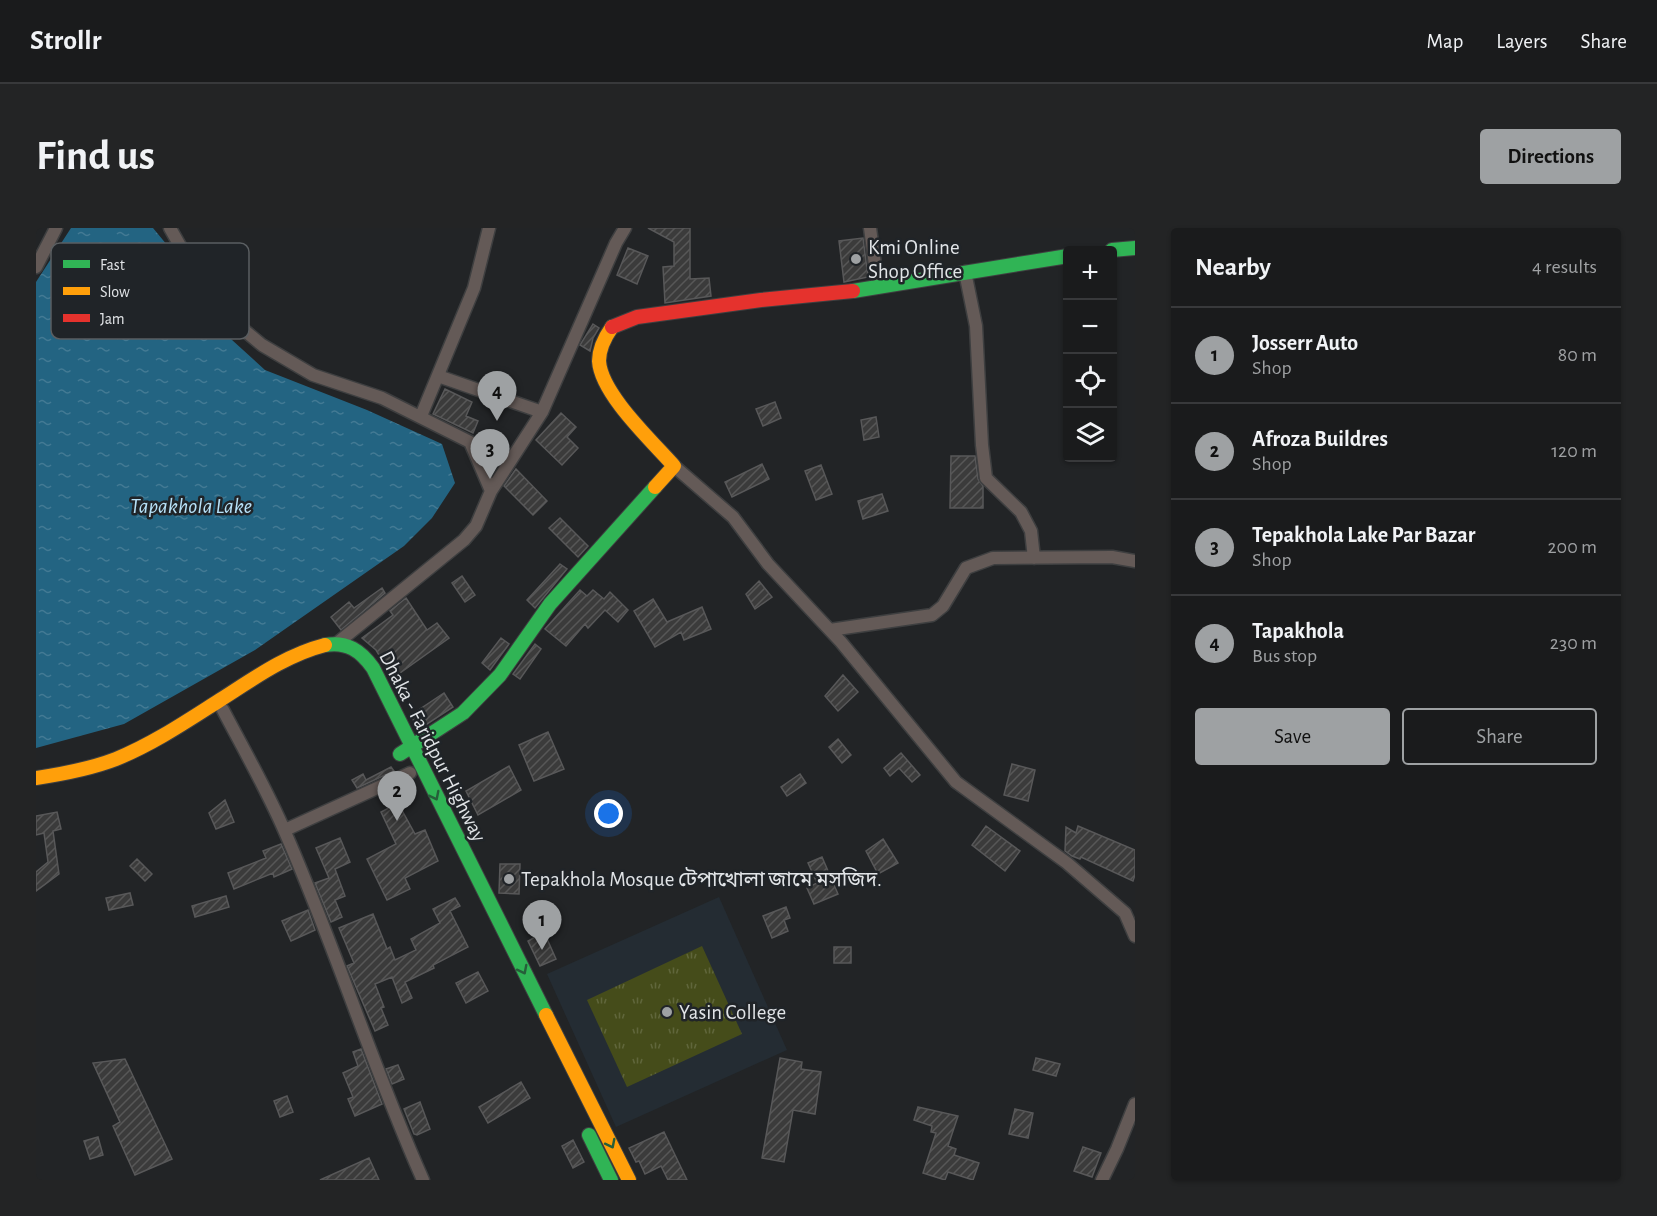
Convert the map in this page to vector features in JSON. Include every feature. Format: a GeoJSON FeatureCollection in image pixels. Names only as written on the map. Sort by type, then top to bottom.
{"type":"FeatureCollection","features":[{"type":"Feature","properties":{"kind":"main road"},"geometry":{"type":"LineString","coordinates":[[1117,250],[1135,248]]}},
{"type":"Feature","properties":{"kind":"main road"},"geometry":{"type":"LineString","coordinates":[[405,751],[463,713],[500,675],[550,604],[674,466],[610,392],[602,377],[599,359],[603,341],[613,326],[637,317],[761,300],[833,294],[1063,257]]}},
{"type":"Feature","properties":{"kind":"main road","name":"Dhaka - Faridpur Highway"},"geometry":{"type":"LineString","coordinates":[[36,778],[91,773],[139,748],[278,664],[315,648],[336,644],[362,653],[383,687],[412,778]]}},
{"type":"Feature","properties":{"kind":"main road","name":"Dhaka - Faridpur Highway"},"geometry":{"type":"LineString","coordinates":[[36,789],[144,758],[282,674],[310,661],[336,657],[353,662],[374,693],[405,751],[626,1175]]}},
{"type":"Feature","properties":{"kind":"main road","name":"Dhaka - Faridpur Highway"},"geometry":{"type":"LineString","coordinates":[[436,825],[493,922],[544,1042]]}},
{"type":"Feature","properties":{"kind":"main road"},"geometry":{"type":"LineString","coordinates":[[585,1126],[610,1180]]}},
{"type":"Feature","properties":{"kind":"street"},"geometry":{"type":"LineString","coordinates":[[36,267],[57,228]]}},
{"type":"Feature","properties":{"kind":"street"},"geometry":{"type":"LineString","coordinates":[[170,228],[178,243]]}},
{"type":"Feature","properties":{"kind":"street"},"geometry":{"type":"LineString","coordinates":[[421,416],[474,288],[489,228]]}},
{"type":"Feature","properties":{"kind":"street"},"geometry":{"type":"LineString","coordinates":[[336,644],[464,540],[476,526],[491,491],[542,412],[616,243],[625,228]]}},
{"type":"Feature","properties":{"kind":"street"},"geometry":{"type":"LineString","coordinates":[[870,228],[878,287]]}},
{"type":"Feature","properties":{"kind":"street"},"geometry":{"type":"LineString","coordinates":[[965,272],[975,326],[986,478],[1021,512],[1031,531],[1034,558]]}},
{"type":"Feature","properties":{"kind":"street"},"geometry":{"type":"LineString","coordinates":[[249,334],[262,345],[313,375],[382,398],[470,442],[491,491]]}},
{"type":"Feature","properties":{"kind":"street"},"geometry":{"type":"LineString","coordinates":[[438,376],[542,412]]}},
{"type":"Feature","properties":{"kind":"street"},"geometry":{"type":"LineString","coordinates":[[674,466],[732,517],[768,564],[830,630],[956,782],[1067,863],[1132,920],[1135,936]]}},
{"type":"Feature","properties":{"kind":"street"},"geometry":{"type":"LineString","coordinates":[[830,630],[932,615],[943,606],[966,568],[993,558],[1112,557],[1135,561]]}},
{"type":"Feature","properties":{"kind":"street"},"geometry":{"type":"LineString","coordinates":[[223,710],[285,830],[400,1128],[423,1180]]}},
{"type":"Feature","properties":{"kind":"street"},"geometry":{"type":"LineString","coordinates":[[285,830],[412,778]]}},
{"type":"Feature","properties":{"kind":"street"},"geometry":{"type":"LineString","coordinates":[[1102,1180],[1135,1104]]}},
{"type":"Feature","properties":{"kind":"street"},"geometry":{"type":"LineString","coordinates":[[610,1180],[626,1175]]}},
{"type":"Feature","properties":{"kind":"shaded area","name":"Yasin College"},"geometry":{"type":"Polygon","coordinates":[[[719,897],[787,1050],[616,1127],[547,974],[719,897]]]}},
{"type":"Feature","properties":{"kind":"green space"},"geometry":{"type":"Polygon","coordinates":[[[702,946],[742,1034],[627,1087],[587,1000],[702,946]]]}},
{"type":"Feature","properties":{"kind":"water","name":"Tapakhola Lake"},"geometry":{"type":"Polygon","coordinates":[[[71,228],[153,228],[165,243],[61,243],[71,228]]]}},
{"type":"Feature","properties":{"kind":"water","name":"Tapakhola Lake"},"geometry":{"type":"Polygon","coordinates":[[[51,259],[51,339],[231,339],[265,370],[367,410],[442,444],[455,483],[432,518],[404,546],[255,650],[124,724],[36,748],[36,282],[51,259]]]}},
{"type":"Feature","properties":{"kind":"building"},"geometry":{"type":"Polygon","coordinates":[[[648,228],[690,228],[690,279],[709,278],[711,296],[665,303],[663,267],[674,266],[674,242],[648,228]]]}},
{"type":"Feature","properties":{"kind":"building","name":"Kmi Online Shop Office"},"geometry":{"type":"Polygon","coordinates":[[[863,238],[868,277],[844,282],[839,241],[863,238]]]}},
{"type":"Feature","properties":{"kind":"building"},"geometry":{"type":"Polygon","coordinates":[[[628,248],[648,256],[637,284],[617,275],[628,248]]]}},
{"type":"Feature","properties":{"kind":"building"},"geometry":{"type":"Polygon","coordinates":[[[593,324],[599,328],[593,338],[590,351],[580,345],[593,324]]]}},
{"type":"Feature","properties":{"kind":"building"},"geometry":{"type":"Polygon","coordinates":[[[445,389],[472,402],[466,416],[478,421],[473,433],[433,414],[445,389]]]}},
{"type":"Feature","properties":{"kind":"building"},"geometry":{"type":"Polygon","coordinates":[[[775,402],[781,418],[763,426],[756,409],[775,402]]]}},
{"type":"Feature","properties":{"kind":"building"},"geometry":{"type":"Polygon","coordinates":[[[561,413],[576,427],[567,437],[578,448],[562,465],[536,440],[561,413]]]}},
{"type":"Feature","properties":{"kind":"building"},"geometry":{"type":"Polygon","coordinates":[[[876,417],[879,437],[864,440],[861,420],[876,417]]]}},
{"type":"Feature","properties":{"kind":"building"},"geometry":{"type":"Polygon","coordinates":[[[951,456],[975,456],[978,479],[983,486],[983,508],[950,508],[951,456]]]}},
{"type":"Feature","properties":{"kind":"building"},"geometry":{"type":"Polygon","coordinates":[[[762,464],[769,479],[732,497],[725,482],[762,464]]]}},
{"type":"Feature","properties":{"kind":"building"},"geometry":{"type":"Polygon","coordinates":[[[821,465],[832,494],[816,500],[805,471],[821,465]]]}},
{"type":"Feature","properties":{"kind":"building"},"geometry":{"type":"Polygon","coordinates":[[[516,469],[547,501],[533,515],[504,486],[516,469]]]}},
{"type":"Feature","properties":{"kind":"building"},"geometry":{"type":"Polygon","coordinates":[[[882,494],[888,511],[863,519],[858,501],[882,494]]]}},
{"type":"Feature","properties":{"kind":"building"},"geometry":{"type":"Polygon","coordinates":[[[560,518],[588,546],[578,557],[549,528],[560,518]]]}},
{"type":"Feature","properties":{"kind":"building"},"geometry":{"type":"Polygon","coordinates":[[[560,564],[567,569],[535,608],[527,600],[560,564]]]}},
{"type":"Feature","properties":{"kind":"building"},"geometry":{"type":"Polygon","coordinates":[[[462,576],[475,595],[465,602],[452,583],[462,576]]]}},
{"type":"Feature","properties":{"kind":"building"},"geometry":{"type":"Polygon","coordinates":[[[759,581],[772,597],[755,609],[746,594],[759,581]]]}},
{"type":"Feature","properties":{"kind":"building"},"geometry":{"type":"Polygon","coordinates":[[[382,588],[385,593],[341,630],[331,617],[349,602],[354,608],[382,588]]]}},
{"type":"Feature","properties":{"kind":"building"},"geometry":{"type":"Polygon","coordinates":[[[580,590],[587,596],[593,590],[604,599],[610,592],[628,610],[618,622],[605,610],[588,628],[585,624],[566,646],[545,629],[580,590]]]}},
{"type":"Feature","properties":{"kind":"building"},"geometry":{"type":"Polygon","coordinates":[[[406,598],[427,630],[437,623],[449,638],[393,678],[376,650],[362,638],[393,615],[390,611],[406,598]]]}},
{"type":"Feature","properties":{"kind":"building"},"geometry":{"type":"Polygon","coordinates":[[[653,599],[667,622],[702,607],[711,629],[684,640],[681,632],[655,647],[634,611],[653,599]]]}},
{"type":"Feature","properties":{"kind":"building"},"geometry":{"type":"Polygon","coordinates":[[[501,638],[509,644],[490,670],[482,663],[501,638]]]}},
{"type":"Feature","properties":{"kind":"building"},"geometry":{"type":"Polygon","coordinates":[[[535,644],[541,649],[520,679],[513,674],[535,644]]]}},
{"type":"Feature","properties":{"kind":"building"},"geometry":{"type":"Polygon","coordinates":[[[843,675],[858,692],[838,711],[825,696],[843,675]]]}},
{"type":"Feature","properties":{"kind":"building"},"geometry":{"type":"Polygon","coordinates":[[[444,693],[453,707],[418,730],[411,715],[444,693]]]}},
{"type":"Feature","properties":{"kind":"building"},"geometry":{"type":"Polygon","coordinates":[[[548,732],[564,769],[534,781],[519,745],[548,732]]]}},
{"type":"Feature","properties":{"kind":"building"},"geometry":{"type":"Polygon","coordinates":[[[838,739],[851,755],[842,763],[829,747],[838,739]]]}},
{"type":"Feature","properties":{"kind":"building"},"geometry":{"type":"Polygon","coordinates":[[[901,753],[920,775],[912,782],[899,768],[890,776],[884,768],[901,753]]]}},
{"type":"Feature","properties":{"kind":"building"},"geometry":{"type":"Polygon","coordinates":[[[1012,764],[1035,770],[1028,801],[1004,795],[1012,764]]]}},
{"type":"Feature","properties":{"kind":"building"},"geometry":{"type":"Polygon","coordinates":[[[509,766],[521,790],[478,815],[466,791],[509,766]]]}},
{"type":"Feature","properties":{"kind":"building"},"geometry":{"type":"Polygon","coordinates":[[[391,767],[394,771],[357,788],[352,780],[363,774],[366,780],[391,767]]]}},
{"type":"Feature","properties":{"kind":"building"},"geometry":{"type":"Polygon","coordinates":[[[800,774],[806,783],[787,796],[781,787],[800,774]]]}},
{"type":"Feature","properties":{"kind":"building"},"geometry":{"type":"Polygon","coordinates":[[[225,800],[234,822],[216,829],[209,813],[225,800]]]}},
{"type":"Feature","properties":{"kind":"building"},"geometry":{"type":"Polygon","coordinates":[[[398,803],[415,834],[425,830],[438,861],[405,878],[410,889],[387,900],[367,859],[396,844],[381,812],[398,803]]]}},
{"type":"Feature","properties":{"kind":"building"},"geometry":{"type":"Polygon","coordinates":[[[57,812],[61,829],[53,831],[59,874],[36,891],[36,872],[48,862],[44,833],[36,835],[36,816],[57,812]]]}},
{"type":"Feature","properties":{"kind":"building"},"geometry":{"type":"Polygon","coordinates":[[[986,826],[1020,851],[1005,871],[972,845],[986,826]]]}},
{"type":"Feature","properties":{"kind":"building"},"geometry":{"type":"Polygon","coordinates":[[[1078,826],[1135,850],[1133,881],[1065,851],[1066,827],[1076,833],[1078,826]]]}},
{"type":"Feature","properties":{"kind":"building"},"geometry":{"type":"Polygon","coordinates":[[[340,838],[350,862],[335,869],[345,896],[335,900],[342,917],[331,922],[315,883],[329,878],[316,848],[340,838]]]}},
{"type":"Feature","properties":{"kind":"building"},"geometry":{"type":"Polygon","coordinates":[[[883,839],[898,863],[878,874],[866,851],[883,839]]]}},
{"type":"Feature","properties":{"kind":"building"},"geometry":{"type":"Polygon","coordinates":[[[281,844],[292,869],[274,877],[273,873],[234,889],[228,873],[266,858],[263,851],[281,844]]]}},
{"type":"Feature","properties":{"kind":"building"},"geometry":{"type":"Polygon","coordinates":[[[822,857],[838,894],[814,904],[807,888],[817,883],[808,863],[822,857]]]}},
{"type":"Feature","properties":{"kind":"building"},"geometry":{"type":"Polygon","coordinates":[[[137,859],[152,874],[145,881],[130,866],[137,859]]]}},
{"type":"Feature","properties":{"kind":"building","name":"Tepakhola Mosque টেপাখোলা জামে মসজিদ."},"geometry":{"type":"Polygon","coordinates":[[[500,864],[520,864],[519,894],[499,893],[500,864]]]}},
{"type":"Feature","properties":{"kind":"building"},"geometry":{"type":"Polygon","coordinates":[[[130,893],[133,905],[109,910],[106,898],[130,893]]]}},
{"type":"Feature","properties":{"kind":"building"},"geometry":{"type":"Polygon","coordinates":[[[226,896],[229,907],[195,917],[192,906],[226,896]]]}},
{"type":"Feature","properties":{"kind":"building"},"geometry":{"type":"Polygon","coordinates":[[[455,898],[460,906],[450,911],[468,947],[433,965],[434,968],[405,982],[412,998],[402,1003],[392,977],[375,984],[388,1025],[375,1031],[347,966],[354,963],[339,928],[373,914],[387,949],[390,947],[395,960],[416,950],[411,939],[440,923],[433,909],[455,898]]]}},
{"type":"Feature","properties":{"kind":"building"},"geometry":{"type":"Polygon","coordinates":[[[786,907],[790,918],[784,920],[788,931],[772,938],[763,916],[786,907]]]}},
{"type":"Feature","properties":{"kind":"building"},"geometry":{"type":"Polygon","coordinates":[[[308,910],[315,930],[291,941],[282,921],[308,910]]]}},
{"type":"Feature","properties":{"kind":"building"},"geometry":{"type":"Polygon","coordinates":[[[544,932],[556,959],[540,966],[528,941],[544,932]]]}},
{"type":"Feature","properties":{"kind":"building"},"geometry":{"type":"Polygon","coordinates":[[[834,947],[851,947],[851,963],[834,963],[834,947]]]}},
{"type":"Feature","properties":{"kind":"building"},"geometry":{"type":"Polygon","coordinates":[[[478,972],[488,991],[466,1003],[456,983],[478,972]]]}},
{"type":"Feature","properties":{"kind":"building"},"geometry":{"type":"Polygon","coordinates":[[[361,1049],[382,1104],[355,1116],[348,1099],[353,1097],[343,1073],[358,1066],[353,1052],[361,1049]]]}},
{"type":"Feature","properties":{"kind":"building"},"geometry":{"type":"Polygon","coordinates":[[[780,1058],[802,1062],[801,1069],[821,1072],[815,1114],[793,1110],[784,1162],[762,1158],[780,1058]]]}},
{"type":"Feature","properties":{"kind":"building"},"geometry":{"type":"Polygon","coordinates":[[[1036,1058],[1060,1064],[1056,1076],[1033,1070],[1036,1058]]]}},
{"type":"Feature","properties":{"kind":"building"},"geometry":{"type":"Polygon","coordinates":[[[125,1059],[172,1159],[135,1175],[113,1126],[120,1122],[93,1063],[125,1059]]]}},
{"type":"Feature","properties":{"kind":"building"},"geometry":{"type":"Polygon","coordinates":[[[398,1065],[404,1079],[392,1084],[386,1069],[398,1065]]]}},
{"type":"Feature","properties":{"kind":"building"},"geometry":{"type":"Polygon","coordinates":[[[521,1082],[530,1098],[488,1123],[479,1107],[521,1082]]]}},
{"type":"Feature","properties":{"kind":"building"},"geometry":{"type":"Polygon","coordinates":[[[287,1096],[293,1112],[280,1117],[274,1101],[287,1096]]]}},
{"type":"Feature","properties":{"kind":"building"},"geometry":{"type":"Polygon","coordinates":[[[420,1102],[430,1129],[417,1135],[414,1134],[404,1109],[420,1102]]]}},
{"type":"Feature","properties":{"kind":"building"},"geometry":{"type":"Polygon","coordinates":[[[918,1107],[958,1116],[948,1146],[956,1149],[954,1155],[979,1163],[973,1180],[948,1172],[945,1180],[923,1173],[936,1133],[931,1132],[932,1126],[914,1120],[918,1107]]]}},
{"type":"Feature","properties":{"kind":"building"},"geometry":{"type":"Polygon","coordinates":[[[1015,1109],[1033,1113],[1028,1138],[1009,1134],[1015,1109]]]}},
{"type":"Feature","properties":{"kind":"building"},"geometry":{"type":"Polygon","coordinates":[[[664,1132],[687,1180],[668,1180],[661,1166],[645,1174],[629,1148],[664,1132]]]}},
{"type":"Feature","properties":{"kind":"building"},"geometry":{"type":"Polygon","coordinates":[[[98,1137],[103,1155],[90,1159],[84,1141],[98,1137]]]}},
{"type":"Feature","properties":{"kind":"building"},"geometry":{"type":"Polygon","coordinates":[[[573,1140],[584,1162],[573,1168],[562,1146],[573,1140]]]}},
{"type":"Feature","properties":{"kind":"building"},"geometry":{"type":"Polygon","coordinates":[[[1083,1147],[1101,1153],[1092,1177],[1074,1171],[1083,1147]]]}},
{"type":"Feature","properties":{"kind":"building"},"geometry":{"type":"Polygon","coordinates":[[[369,1158],[379,1180],[320,1180],[369,1158]]]}},
{"type":"Feature","properties":{"kind":"traffic: fast"},"geometry":{"type":"LineString","coordinates":[[1117,250],[1135,248]]}},
{"type":"Feature","properties":{"kind":"traffic: fast"},"geometry":{"type":"LineString","coordinates":[[853,291],[1063,257]]}},
{"type":"Feature","properties":{"kind":"traffic: fast"},"geometry":{"type":"LineString","coordinates":[[400,754],[463,713],[500,675],[550,604],[655,487]]}},
{"type":"Feature","properties":{"kind":"traffic: fast"},"geometry":{"type":"LineString","coordinates":[[325,645],[347,646],[364,657],[373,668],[546,1015]]}},
{"type":"Feature","properties":{"kind":"traffic: fast"},"geometry":{"type":"LineString","coordinates":[[589,1135],[611,1180]]}},
{"type":"Feature","properties":{"kind":"traffic: slow"},"geometry":{"type":"LineString","coordinates":[[612,327],[600,352],[599,361],[608,388],[629,416],[674,466],[655,487]]}},
{"type":"Feature","properties":{"kind":"traffic: slow"},"geometry":{"type":"LineString","coordinates":[[36,778],[106,763],[130,753],[169,732],[270,668],[325,645]]}},
{"type":"Feature","properties":{"kind":"traffic: slow"},"geometry":{"type":"LineString","coordinates":[[546,1015],[629,1180]]}},
{"type":"Feature","properties":{"kind":"traffic: jam"},"geometry":{"type":"LineString","coordinates":[[612,327],[637,317],[761,300],[853,291]]}},
{"type":"Feature","properties":{"kind":"place","name":"Kmi Online Shop Office"},"geometry":{"type":"Point","coordinates":[856,259]}},
{"type":"Feature","properties":{"kind":"place","name":"Tapakhola"},"geometry":{"type":"Point","coordinates":[497,421]}},
{"type":"Feature","properties":{"kind":"place","name":"Tepakhola Lake Par Bazar"},"geometry":{"type":"Point","coordinates":[490,479]}},
{"type":"Feature","properties":{"kind":"place","name":"Afroza Buildres"},"geometry":{"type":"Point","coordinates":[397,821]}},
{"type":"Feature","properties":{"kind":"place","name":"Tepakhola Mosque টেপাখোলা জামে মসজিদ."},"geometry":{"type":"Point","coordinates":[509,879]}},
{"type":"Feature","properties":{"kind":"place","name":"Josserr Auto"},"geometry":{"type":"Point","coordinates":[542,950]}},
{"type":"Feature","properties":{"kind":"place","name":"Yasin College"},"geometry":{"type":"Point","coordinates":[667,1012]}}]}
